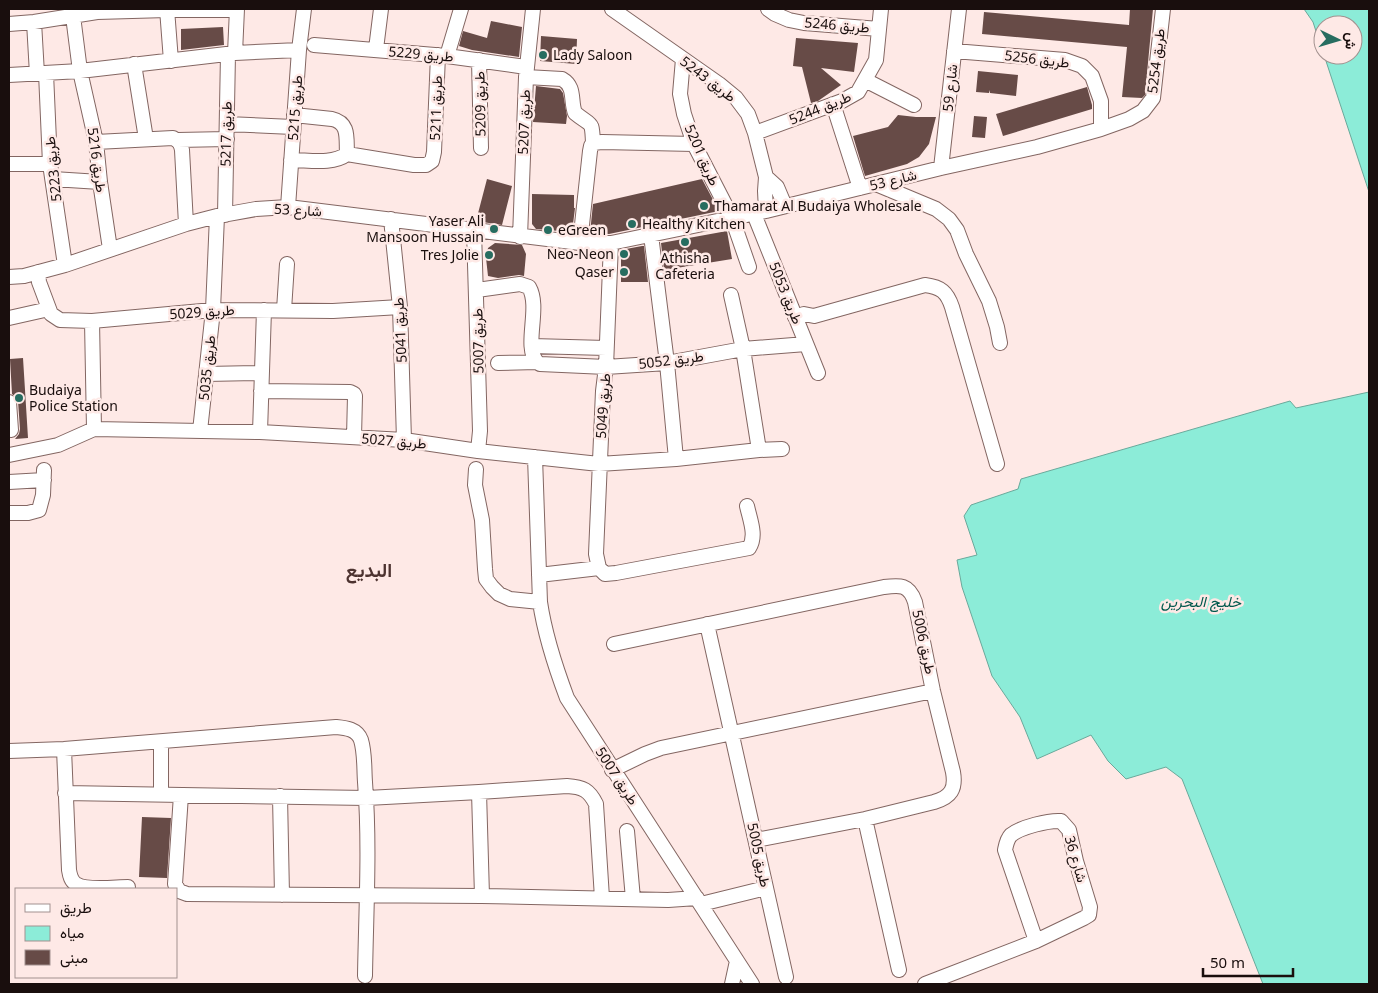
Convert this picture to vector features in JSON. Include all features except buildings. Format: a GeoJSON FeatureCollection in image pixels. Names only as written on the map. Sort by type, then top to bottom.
{"type":"FeatureCollection","features":[{"type":"Feature","properties":{"kind":"street"},"geometry":{"type":"LineString","coordinates":[[167,9],[171,62]]}},
{"type":"Feature","properties":{"kind":"street"},"geometry":{"type":"LineString","coordinates":[[9,24],[73,16],[97,10],[237,9]]}},
{"type":"Feature","properties":{"kind":"street","name":"طريق 5217"},"geometry":{"type":"LineString","coordinates":[[221,215],[232,54],[237,9]]}},
{"type":"Feature","properties":{"kind":"street","name":"طريق 5215"},"geometry":{"type":"LineString","coordinates":[[288,207],[299,50],[304,9]]}},
{"type":"Feature","properties":{"kind":"street"},"geometry":{"type":"LineString","coordinates":[[376,50],[381,9]]}},
{"type":"Feature","properties":{"kind":"street","name":"طريق 5211"},"geometry":{"type":"LineString","coordinates":[[347,154],[414,165],[426,165],[432,161],[442,55],[461,9]]}},
{"type":"Feature","properties":{"kind":"street","name":"طريق 5207"},"geometry":{"type":"LineString","coordinates":[[520,236],[526,72],[533,9]]}},
{"type":"Feature","properties":{"kind":"street","name":"طريق 5243"},"geometry":{"type":"LineString","coordinates":[[612,9],[720,84],[736,98],[748,114],[755,132],[766,177],[760,213]]}},
{"type":"Feature","properties":{"kind":"street","name":"طريق 5246"},"geometry":{"type":"LineString","coordinates":[[768,9],[788,20],[804,23],[879,29]]}},
{"type":"Feature","properties":{"kind":"street","name":"طريق 5244"},"geometry":{"type":"LineString","coordinates":[[755,132],[833,104],[858,92],[876,60],[881,9]]}},
{"type":"Feature","properties":{"kind":"street","name":"شارع 59"},"geometry":{"type":"LineString","coordinates":[[941,168],[959,9]]}},
{"type":"Feature","properties":{"kind":"street","name":"طريق 5254"},"geometry":{"type":"LineString","coordinates":[[1143,111],[1153,98],[1163,9]]}},
{"type":"Feature","properties":{"kind":"street","name":"طريق 5216"},"geometry":{"type":"LineString","coordinates":[[73,16],[80,71],[96,142],[110,249]]}},
{"type":"Feature","properties":{"kind":"street","name":"طريق 5223"},"geometry":{"type":"LineString","coordinates":[[34,22],[42,73],[50,164],[65,265]]}},
{"type":"Feature","properties":{"kind":"street","name":"طريق 5229"},"geometry":{"type":"LineString","coordinates":[[314,45],[442,55],[479,60],[562,79],[571,86],[575,113],[590,123],[592,127],[593,143]]}},
{"type":"Feature","properties":{"kind":"street"},"geometry":{"type":"LineString","coordinates":[[9,75],[80,71],[232,54],[299,50]]}},
{"type":"Feature","properties":{"kind":"street","name":"طريق 5256"},"geometry":{"type":"LineString","coordinates":[[954,51],[1065,60],[1082,66],[1092,76],[1101,101],[1101,129]]}},
{"type":"Feature","properties":{"kind":"street","name":"طريق 5201"},"geometry":{"type":"LineString","coordinates":[[683,59],[681,99],[684,114],[694,144],[732,218],[749,267]]}},
{"type":"Feature","properties":{"kind":"street","name":"طريق 5209"},"geometry":{"type":"LineString","coordinates":[[479,60],[480,148]]}},
{"type":"Feature","properties":{"kind":"street"},"geometry":{"type":"LineString","coordinates":[[134,64],[146,139]]}},
{"type":"Feature","properties":{"kind":"street"},"geometry":{"type":"LineString","coordinates":[[865,80],[914,105]]}},
{"type":"Feature","properties":{"kind":"street"},"geometry":{"type":"LineString","coordinates":[[833,104],[860,188]]}},
{"type":"Feature","properties":{"kind":"street","name":"شارع 53"},"geometry":{"type":"LineString","coordinates":[[9,277],[31,274],[65,265],[186,224],[221,215],[256,209],[288,207],[580,243],[611,243],[760,213],[941,168],[1037,147],[1101,129],[1129,119],[1143,111]]}},
{"type":"Feature","properties":{"kind":"street"},"geometry":{"type":"LineString","coordinates":[[227,124],[332,119],[338,120],[346,128],[347,154],[341,158],[332,160],[291,160]]}},
{"type":"Feature","properties":{"kind":"street"},"geometry":{"type":"LineString","coordinates":[[96,142],[174,138],[178,140],[227,139]]}},
{"type":"Feature","properties":{"kind":"street"},"geometry":{"type":"LineString","coordinates":[[178,140],[182,150],[186,224]]}},
{"type":"Feature","properties":{"kind":"street"},"geometry":{"type":"LineString","coordinates":[[580,243],[590,151],[593,143],[694,144]]}},
{"type":"Feature","properties":{"kind":"street"},"geometry":{"type":"LineString","coordinates":[[9,164],[50,164]]}},
{"type":"Feature","properties":{"kind":"street","name":"طريق 5243"},"geometry":{"type":"LineString","coordinates":[[766,177],[777,187],[785,206]]}},
{"type":"Feature","properties":{"kind":"street"},"geometry":{"type":"LineString","coordinates":[[53,180],[100,182]]}},
{"type":"Feature","properties":{"kind":"street"},"geometry":{"type":"LineString","coordinates":[[876,184],[936,209],[949,218],[957,230],[966,254],[989,301],[1000,343]]}},
{"type":"Feature","properties":{"kind":"street","name":"طريق 5053"},"geometry":{"type":"LineString","coordinates":[[760,213],[797,321],[818,372]]}},
{"type":"Feature","properties":{"kind":"street","name":"طريق 5035"},"geometry":{"type":"LineString","coordinates":[[200,432],[221,215]]}},
{"type":"Feature","properties":{"kind":"street","name":"طريق 5041"},"geometry":{"type":"LineString","coordinates":[[391,220],[400,307],[404,440]]}},
{"type":"Feature","properties":{"kind":"street","name":"طريق 5007"},"geometry":{"type":"LineString","coordinates":[[474,231],[480,431],[478,451]]}},
{"type":"Feature","properties":{"kind":"street"},"geometry":{"type":"LineString","coordinates":[[651,235],[667,363],[676,459]]}},
{"type":"Feature","properties":{"kind":"street","name":"طريق 5049"},"geometry":{"type":"LineString","coordinates":[[599,568],[596,554],[599,464],[602,391],[606,367],[611,243]]}},
{"type":"Feature","properties":{"kind":"street"},"geometry":{"type":"LineString","coordinates":[[284,310],[287,264]]}},
{"type":"Feature","properties":{"kind":"street"},"geometry":{"type":"LineString","coordinates":[[9,318],[49,309],[39,282],[31,274]]}},
{"type":"Feature","properties":{"kind":"street","name":"شارع 53"},"geometry":{"type":"LineString","coordinates":[[9,284],[31,274]]}},
{"type":"Feature","properties":{"kind":"street"},"geometry":{"type":"LineString","coordinates":[[477,290],[520,284],[529,287],[533,299],[532,353],[537,362]]}},
{"type":"Feature","properties":{"kind":"street"},"geometry":{"type":"LineString","coordinates":[[797,321],[804,314],[812,316],[925,285],[934,286],[942,291],[949,298],[952,307],[997,464]]}},
{"type":"Feature","properties":{"kind":"street"},"geometry":{"type":"LineString","coordinates":[[731,295],[743,349],[759,450]]}},
{"type":"Feature","properties":{"kind":"street","name":"طريق 5029"},"geometry":{"type":"LineString","coordinates":[[49,309],[51,314],[60,320],[92,321],[213,310],[333,311],[400,307]]}},
{"type":"Feature","properties":{"kind":"street"},"geometry":{"type":"LineString","coordinates":[[260,432],[264,310]]}},
{"type":"Feature","properties":{"kind":"street"},"geometry":{"type":"LineString","coordinates":[[92,321],[94,429]]}},
{"type":"Feature","properties":{"kind":"street","name":"طريق 5052"},"geometry":{"type":"LineString","coordinates":[[498,362],[537,362],[540,364],[606,367],[667,363],[743,349],[806,344]]}},
{"type":"Feature","properties":{"kind":"street"},"geometry":{"type":"LineString","coordinates":[[532,346],[606,348]]}},
{"type":"Feature","properties":{"kind":"street"},"geometry":{"type":"LineString","coordinates":[[206,374],[261,374]]}},
{"type":"Feature","properties":{"kind":"street"},"geometry":{"type":"LineString","coordinates":[[261,391],[350,392],[355,396],[354,437]]}},
{"type":"Feature","properties":{"kind":"street"},"geometry":{"type":"LineString","coordinates":[[9,402],[10,422]]}},
{"type":"Feature","properties":{"kind":"street","name":"طريق 5027"},"geometry":{"type":"LineString","coordinates":[[9,455],[58,445],[94,429],[260,432],[404,440],[478,451],[599,464],[782,449]]}},
{"type":"Feature","properties":{"kind":"street","name":"طريق 5007"},"geometry":{"type":"LineString","coordinates":[[535,457],[540,602],[543,624],[551,654],[567,698],[752,984]]}},
{"type":"Feature","properties":{"kind":"street"},"geometry":{"type":"LineString","coordinates":[[476,469],[475,485],[482,520],[486,578],[499,594],[510,599],[540,602]]}},
{"type":"Feature","properties":{"kind":"street"},"geometry":{"type":"LineString","coordinates":[[9,482],[44,475],[42,500],[39,510],[9,513]]}},
{"type":"Feature","properties":{"kind":"street"},"geometry":{"type":"LineString","coordinates":[[539,575],[599,568],[605,574],[616,573],[749,548],[753,542],[753,534],[747,506]]}},
{"type":"Feature","properties":{"kind":"street","name":"طريق 5006"},"geometry":{"type":"LineString","coordinates":[[614,644],[884,586],[896,585],[905,587],[912,593],[955,782],[952,792],[944,799],[934,802],[756,840]]}},
{"type":"Feature","properties":{"kind":"street","name":"طريق 5005"},"geometry":{"type":"LineString","coordinates":[[707,624],[786,977]]}},
{"type":"Feature","properties":{"kind":"street"},"geometry":{"type":"LineString","coordinates":[[612,770],[654,750],[934,691]]}},
{"type":"Feature","properties":{"kind":"street"},"geometry":{"type":"LineString","coordinates":[[9,750],[64,750],[336,727],[354,731],[360,739],[362,748],[366,798],[366,976]]}},
{"type":"Feature","properties":{"kind":"street"},"geometry":{"type":"LineString","coordinates":[[161,742],[161,794]]}},
{"type":"Feature","properties":{"kind":"street"},"geometry":{"type":"LineString","coordinates":[[64,750],[69,870],[71,878],[76,884],[83,887],[128,888]]}},
{"type":"Feature","properties":{"kind":"street"},"geometry":{"type":"LineString","coordinates":[[65,793],[366,798],[576,786],[585,789],[592,796],[596,804],[602,898]]}},
{"type":"Feature","properties":{"kind":"street"},"geometry":{"type":"LineString","coordinates":[[479,792],[482,896]]}},
{"type":"Feature","properties":{"kind":"street"},"geometry":{"type":"LineString","coordinates":[[178,888],[175,884],[181,795]]}},
{"type":"Feature","properties":{"kind":"street"},"geometry":{"type":"LineString","coordinates":[[280,796],[282,894]]}},
{"type":"Feature","properties":{"kind":"street"},"geometry":{"type":"LineString","coordinates":[[865,818],[899,970]]}},
{"type":"Feature","properties":{"kind":"street","name":"شارع 36"},"geometry":{"type":"LineString","coordinates":[[926,984],[1036,941],[1089,915],[1090,907],[1069,830],[1061,821],[1055,820],[1033,825],[1012,835],[1007,842],[1005,850],[1036,941]]}},
{"type":"Feature","properties":{"kind":"street"},"geometry":{"type":"LineString","coordinates":[[627,831],[633,899]]}},
{"type":"Feature","properties":{"kind":"street"},"geometry":{"type":"LineString","coordinates":[[178,888],[187,894],[482,896],[699,901],[766,888]]}},
{"type":"Feature","properties":{"kind":"street"},"geometry":{"type":"LineString","coordinates":[[732,984],[737,961]]}},
{"type":"Feature","properties":{"kind":"water"},"geometry":{"type":"Polygon","coordinates":[[[1304,9],[1369,9],[1369,192],[1327,65],[1363,65],[1363,15],[1313,15],[1313,22],[1304,9]]]}},
{"type":"Feature","properties":{"kind":"water","name":"خليج البحرين"},"geometry":{"type":"Polygon","coordinates":[[[1369,392],[1369,984],[1263,984],[1182,779],[1166,767],[1126,779],[1108,761],[1091,735],[1037,759],[1020,717],[992,676],[962,587],[957,560],[977,555],[964,516],[971,505],[1018,489],[1021,479],[1290,401],[1296,408],[1369,392]]]}},
{"type":"Feature","properties":{"kind":"place","name":"Lady Saloon"},"geometry":{"type":"Point","coordinates":[543,55]}},
{"type":"Feature","properties":{"kind":"place","name":"Thamarat Al Budaiya Wholesale"},"geometry":{"type":"Point","coordinates":[704,206]}},
{"type":"Feature","properties":{"kind":"place","name":"Healthy Kitchen"},"geometry":{"type":"Point","coordinates":[632,224]}},
{"type":"Feature","properties":{"kind":"place","name":"Yaser Ali Mansoon Hussain"},"geometry":{"type":"Point","coordinates":[494,229]}},
{"type":"Feature","properties":{"kind":"place","name":"eGreen"},"geometry":{"type":"Point","coordinates":[548,230]}},
{"type":"Feature","properties":{"kind":"place","name":"Athisha Cafeteria"},"geometry":{"type":"Point","coordinates":[685,242]}},
{"type":"Feature","properties":{"kind":"place","name":"Neo-Neon"},"geometry":{"type":"Point","coordinates":[624,254]}},
{"type":"Feature","properties":{"kind":"place","name":"Tres Jolie"},"geometry":{"type":"Point","coordinates":[489,255]}},
{"type":"Feature","properties":{"kind":"place","name":"Qaser"},"geometry":{"type":"Point","coordinates":[624,272]}},
{"type":"Feature","properties":{"kind":"place","name":"Budaiya Police Station"},"geometry":{"type":"Point","coordinates":[19,398]}},
{"type":"Feature","properties":{"kind":"district","name":"البديع"},"geometry":{"type":"Point","coordinates":[369,570]}}]}
